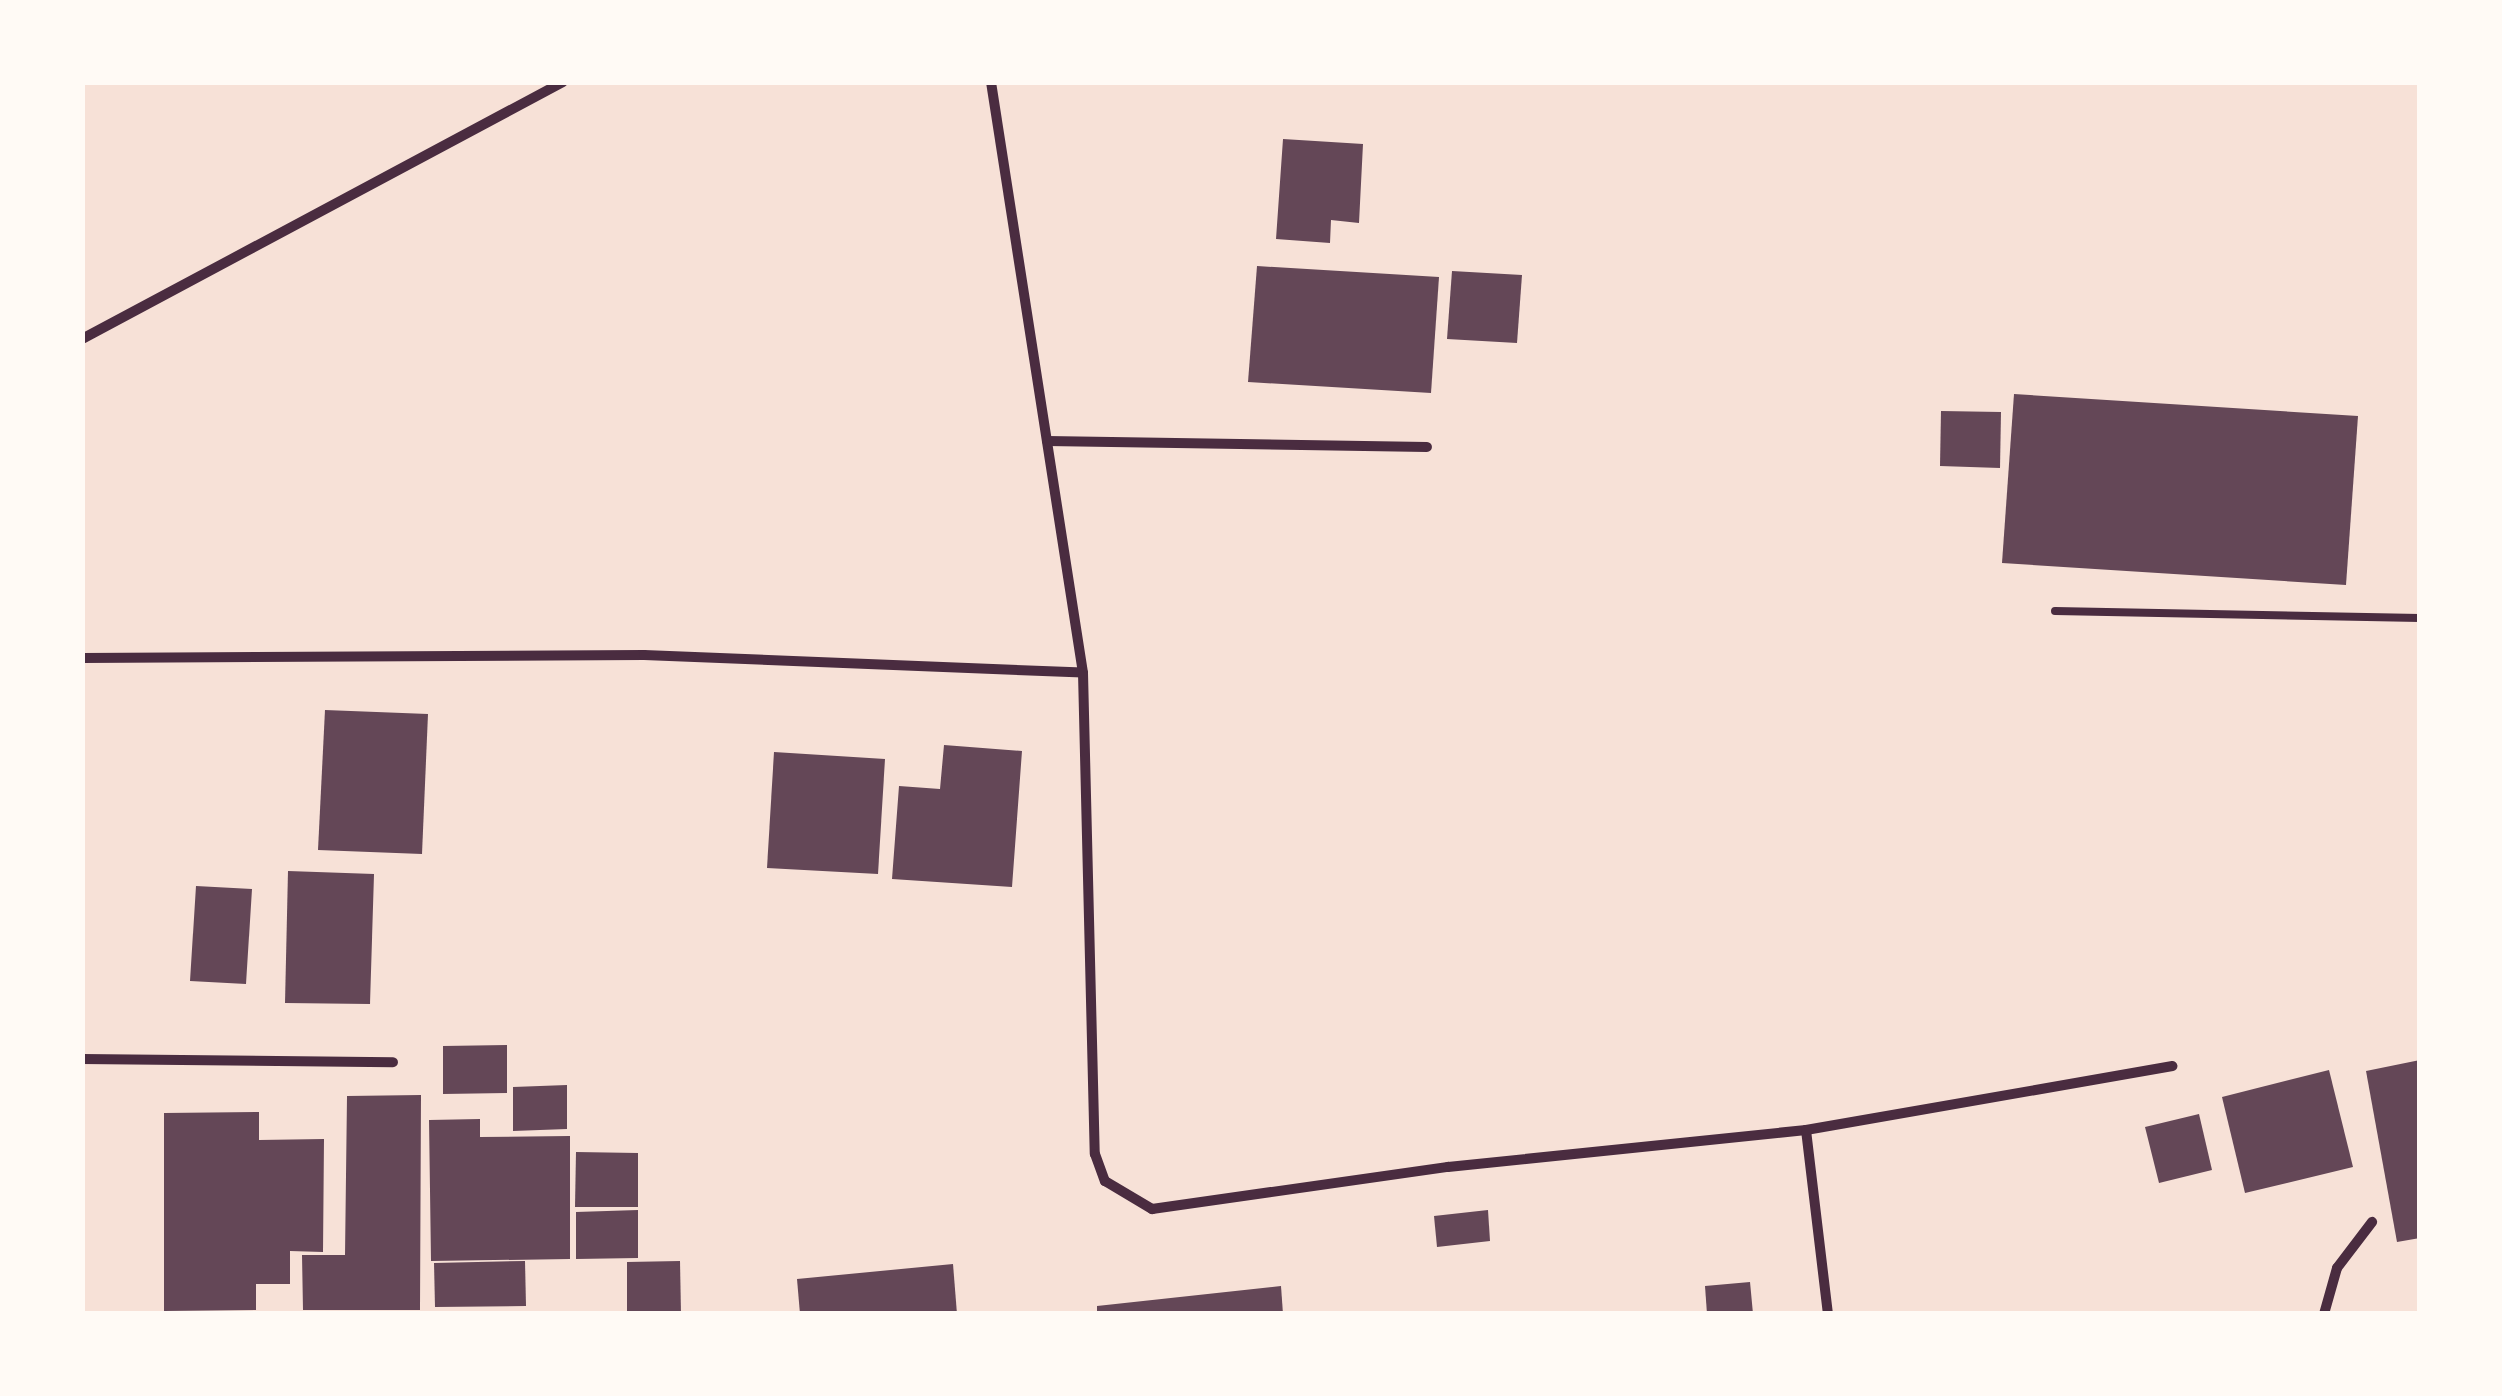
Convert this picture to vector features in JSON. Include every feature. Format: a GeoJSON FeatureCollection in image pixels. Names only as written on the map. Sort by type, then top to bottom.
{"type":"FeatureCollection","features":[{"type":"Feature","properties":{"kind":"street"},"geometry":{"type":"LineString","coordinates":[[82,339],[563,82]]}},
{"type":"Feature","properties":{"kind":"street"},"geometry":{"type":"LineString","coordinates":[[992,82],[1083,673],[1095,1154],[1105,1181],[1152,1209],[1448,1166],[1806,1130],[2172,1066]]}},
{"type":"Feature","properties":{"kind":"street"},"geometry":{"type":"LineString","coordinates":[[1048,441],[1427,447]]}},
{"type":"Feature","properties":{"kind":"street"},"geometry":{"type":"LineString","coordinates":[[82,658],[644,655],[1083,673]]}},
{"type":"Feature","properties":{"kind":"street"},"geometry":{"type":"LineString","coordinates":[[82,1059],[393,1062]]}},
{"type":"Feature","properties":{"kind":"street"},"geometry":{"type":"LineString","coordinates":[[1806,1130],[1828,1314]]}},
{"type":"Feature","properties":{"kind":"street"},"geometry":{"type":"LineString","coordinates":[[2324,1314],[2338,1268],[2372,1222]]}},
{"type":"Feature","properties":{"kind":"lane"},"geometry":{"type":"LineString","coordinates":[[2055,611],[2420,618]]}},
{"type":"Feature","properties":{"kind":"building"},"geometry":{"type":"Polygon","coordinates":[[[1283,139],[1363,144],[1359,223],[1331,220],[1330,243],[1276,239],[1283,139]]]}},
{"type":"Feature","properties":{"kind":"building"},"geometry":{"type":"Polygon","coordinates":[[[1257,266],[1439,277],[1431,393],[1248,382],[1257,266]]]}},
{"type":"Feature","properties":{"kind":"building"},"geometry":{"type":"Polygon","coordinates":[[[1452,271],[1522,275],[1517,343],[1447,339],[1452,271]]]}},
{"type":"Feature","properties":{"kind":"building"},"geometry":{"type":"Polygon","coordinates":[[[2014,394],[2358,416],[2346,585],[2002,563],[2014,394]]]}},
{"type":"Feature","properties":{"kind":"building"},"geometry":{"type":"Polygon","coordinates":[[[1941,411],[2001,412],[2000,468],[1940,466],[1941,411]]]}},
{"type":"Feature","properties":{"kind":"building"},"geometry":{"type":"Polygon","coordinates":[[[325,710],[428,714],[422,854],[318,850],[325,710]]]}},
{"type":"Feature","properties":{"kind":"building"},"geometry":{"type":"Polygon","coordinates":[[[944,745],[1022,751],[1012,887],[892,879],[899,786],[940,789],[944,745]]]}},
{"type":"Feature","properties":{"kind":"building"},"geometry":{"type":"Polygon","coordinates":[[[774,752],[885,759],[878,874],[767,868],[774,752]]]}},
{"type":"Feature","properties":{"kind":"building"},"geometry":{"type":"Polygon","coordinates":[[[288,871],[374,874],[370,1004],[285,1003],[288,871]]]}},
{"type":"Feature","properties":{"kind":"building"},"geometry":{"type":"Polygon","coordinates":[[[196,886],[252,889],[246,984],[190,981],[196,886]]]}},
{"type":"Feature","properties":{"kind":"building"},"geometry":{"type":"Polygon","coordinates":[[[507,1045],[507,1093],[443,1094],[443,1046],[507,1045]]]}},
{"type":"Feature","properties":{"kind":"building"},"geometry":{"type":"Polygon","coordinates":[[[2420,1060],[2420,1238],[2397,1242],[2366,1071],[2420,1060]]]}},
{"type":"Feature","properties":{"kind":"building"},"geometry":{"type":"Polygon","coordinates":[[[2329,1070],[2353,1167],[2245,1193],[2222,1097],[2329,1070]]]}},
{"type":"Feature","properties":{"kind":"building"},"geometry":{"type":"Polygon","coordinates":[[[567,1085],[567,1129],[513,1131],[513,1087],[567,1085]]]}},
{"type":"Feature","properties":{"kind":"building"},"geometry":{"type":"Polygon","coordinates":[[[421,1095],[420,1310],[303,1310],[302,1255],[345,1255],[347,1096],[421,1095]]]}},
{"type":"Feature","properties":{"kind":"building"},"geometry":{"type":"Polygon","coordinates":[[[259,1112],[259,1140],[324,1139],[323,1252],[290,1251],[290,1284],[256,1284],[256,1310],[164,1311],[164,1113],[259,1112]]]}},
{"type":"Feature","properties":{"kind":"building"},"geometry":{"type":"Polygon","coordinates":[[[2199,1114],[2212,1170],[2159,1183],[2145,1127],[2199,1114]]]}},
{"type":"Feature","properties":{"kind":"building"},"geometry":{"type":"Polygon","coordinates":[[[480,1119],[480,1137],[570,1136],[570,1259],[431,1261],[429,1120],[480,1119]]]}},
{"type":"Feature","properties":{"kind":"building"},"geometry":{"type":"Polygon","coordinates":[[[576,1152],[638,1153],[638,1207],[575,1207],[576,1152]]]}},
{"type":"Feature","properties":{"kind":"building"},"geometry":{"type":"Polygon","coordinates":[[[638,1210],[638,1258],[576,1259],[576,1212],[638,1210]]]}},
{"type":"Feature","properties":{"kind":"building"},"geometry":{"type":"Polygon","coordinates":[[[1488,1210],[1490,1241],[1437,1247],[1434,1216],[1488,1210]]]}},
{"type":"Feature","properties":{"kind":"building"},"geometry":{"type":"Polygon","coordinates":[[[525,1261],[526,1306],[435,1307],[434,1263],[525,1261]]]}},
{"type":"Feature","properties":{"kind":"building"},"geometry":{"type":"Polygon","coordinates":[[[680,1261],[681,1314],[627,1314],[627,1262],[680,1261]]]}},
{"type":"Feature","properties":{"kind":"building"},"geometry":{"type":"Polygon","coordinates":[[[953,1264],[957,1314],[800,1314],[797,1279],[953,1264]]]}},
{"type":"Feature","properties":{"kind":"building"},"geometry":{"type":"Polygon","coordinates":[[[1750,1282],[1753,1314],[1707,1314],[1705,1286],[1750,1282]]]}},
{"type":"Feature","properties":{"kind":"building"},"geometry":{"type":"Polygon","coordinates":[[[1281,1286],[1283,1314],[1097,1314],[1097,1306],[1281,1286]]]}}]}
